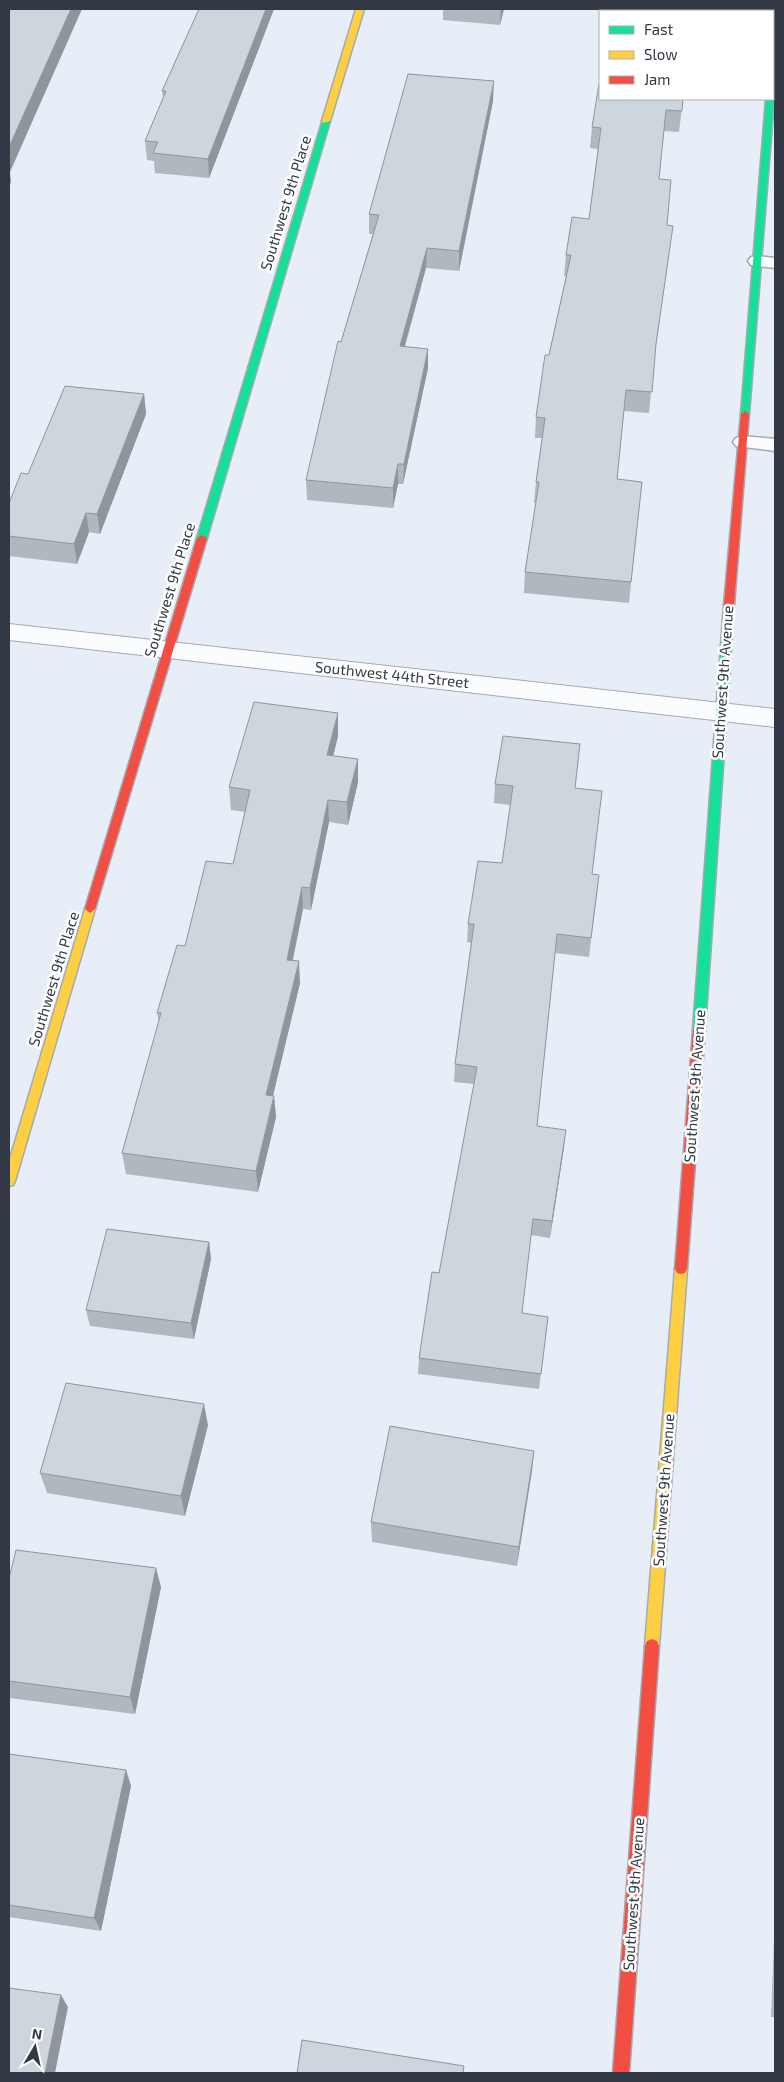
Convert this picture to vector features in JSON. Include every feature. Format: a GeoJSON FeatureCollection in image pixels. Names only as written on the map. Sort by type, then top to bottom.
{"type":"FeatureCollection","features":[{"type":"Feature","properties":{"kind":"street","name":"Southwest 9th Place"},"geometry":{"type":"LineString","coordinates":[[9,1181],[360,9]]}},
{"type":"Feature","properties":{"kind":"street"},"geometry":{"type":"LineString","coordinates":[[774,52],[775,36]]}},
{"type":"Feature","properties":{"kind":"street","name":"Southwest 9th Avenue"},"geometry":{"type":"LineString","coordinates":[[621,2073],[661,1513],[684,1237],[721,712],[770,100]]}},
{"type":"Feature","properties":{"kind":"street","name":"Southwest 44th Street"},"geometry":{"type":"LineString","coordinates":[[9,632],[775,718]]}},
{"type":"Feature","properties":{"kind":"lane"},"geometry":{"type":"LineString","coordinates":[[757,261],[775,263]]}},
{"type":"Feature","properties":{"kind":"lane"},"geometry":{"type":"LineString","coordinates":[[743,442],[775,445]]}},
{"type":"Feature","properties":{"kind":"building"},"geometry":{"type":"Polygon","coordinates":[[[9,9],[71,9],[9,147],[9,9]]]}},
{"type":"Feature","properties":{"kind":"building"},"geometry":{"type":"Polygon","coordinates":[[[199,9],[266,9],[208,159],[153,153],[158,142],[145,141],[166,91],[162,91],[199,9]]]}},
{"type":"Feature","properties":{"kind":"building"},"geometry":{"type":"Polygon","coordinates":[[[615,9],[693,9],[692,10],[615,9]]]}},
{"type":"Feature","properties":{"kind":"building"},"geometry":{"type":"Polygon","coordinates":[[[408,74],[494,81],[459,251],[427,248],[400,346],[428,349],[404,464],[398,464],[393,488],[306,480],[338,341],[341,342],[379,215],[369,214],[408,74]]]}},
{"type":"Feature","properties":{"kind":"building"},"geometry":{"type":"Polygon","coordinates":[[[599,84],[599,100],[683,100],[682,111],[666,110],[659,179],[671,180],[667,225],[673,226],[656,344],[652,392],[626,390],[617,479],[642,482],[631,582],[525,572],[539,482],[536,482],[545,418],[536,417],[545,355],[549,355],[571,255],[566,255],[572,217],[589,219],[601,128],[592,127],[599,84]]]}},
{"type":"Feature","properties":{"kind":"building"},"geometry":{"type":"Polygon","coordinates":[[[65,386],[144,394],[97,514],[86,513],[74,544],[9,536],[9,503],[21,473],[28,474],[65,386]]]}},
{"type":"Feature","properties":{"kind":"building"},"geometry":{"type":"Polygon","coordinates":[[[254,702],[338,713],[327,755],[358,759],[347,802],[328,800],[310,888],[302,887],[287,960],[299,961],[266,1095],[274,1096],[256,1171],[122,1153],[161,1013],[157,1013],[177,945],[185,946],[206,861],[233,864],[250,790],[229,787],[254,702]]]}},
{"type":"Feature","properties":{"kind":"building"},"geometry":{"type":"Polygon","coordinates":[[[503,736],[580,744],[575,788],[602,791],[592,874],[599,875],[591,938],[557,934],[537,1126],[566,1130],[552,1221],[533,1219],[522,1313],[548,1317],[541,1374],[419,1358],[432,1272],[439,1273],[477,1067],[455,1064],[474,924],[468,924],[478,861],[502,863],[513,786],[495,784],[503,736]]]}},
{"type":"Feature","properties":{"kind":"building"},"geometry":{"type":"Polygon","coordinates":[[[107,1229],[209,1242],[191,1323],[86,1310],[107,1229]]]}},
{"type":"Feature","properties":{"kind":"building"},"geometry":{"type":"Polygon","coordinates":[[[66,1383],[204,1404],[181,1496],[40,1473],[66,1383]]]}},
{"type":"Feature","properties":{"kind":"building"},"geometry":{"type":"Polygon","coordinates":[[[390,1426],[534,1451],[519,1547],[371,1522],[390,1426]]]}},
{"type":"Feature","properties":{"kind":"building"},"geometry":{"type":"Polygon","coordinates":[[[16,1550],[156,1568],[130,1697],[9,1681],[9,1578],[16,1550]]]}},
{"type":"Feature","properties":{"kind":"building"},"geometry":{"type":"Polygon","coordinates":[[[9,1754],[126,1770],[94,1918],[9,1905],[9,1754]]]}},
{"type":"Feature","properties":{"kind":"building"},"geometry":{"type":"Polygon","coordinates":[[[9,1988],[61,1995],[45,2073],[9,2073],[9,1988]]]}},
{"type":"Feature","properties":{"kind":"building"},"geometry":{"type":"Polygon","coordinates":[[[302,2040],[464,2066],[463,2073],[297,2073],[302,2040]]]}},
{"type":"Feature","properties":{"kind":"traffic: fast"},"geometry":{"type":"LineString","coordinates":[[745,414],[770,100]]}},
{"type":"Feature","properties":{"kind":"traffic: fast"},"geometry":{"type":"LineString","coordinates":[[202,538],[326,121]]}},
{"type":"Feature","properties":{"kind":"traffic: fast"},"geometry":{"type":"LineString","coordinates":[[699,1030],[729,605]]}},
{"type":"Feature","properties":{"kind":"traffic: slow"},"geometry":{"type":"LineString","coordinates":[[326,121],[360,9]]}},
{"type":"Feature","properties":{"kind":"traffic: slow"},"geometry":{"type":"LineString","coordinates":[[9,1181],[90,909]]}},
{"type":"Feature","properties":{"kind":"traffic: slow"},"geometry":{"type":"LineString","coordinates":[[652,1646],[681,1269]]}},
{"type":"Feature","properties":{"kind":"traffic: jam"},"geometry":{"type":"LineString","coordinates":[[729,605],[745,414]]}},
{"type":"Feature","properties":{"kind":"traffic: jam"},"geometry":{"type":"LineString","coordinates":[[90,909],[202,538]]}},
{"type":"Feature","properties":{"kind":"traffic: jam"},"geometry":{"type":"LineString","coordinates":[[681,1269],[699,1030]]}},
{"type":"Feature","properties":{"kind":"traffic: jam"},"geometry":{"type":"LineString","coordinates":[[621,2073],[652,1646]]}}]}
